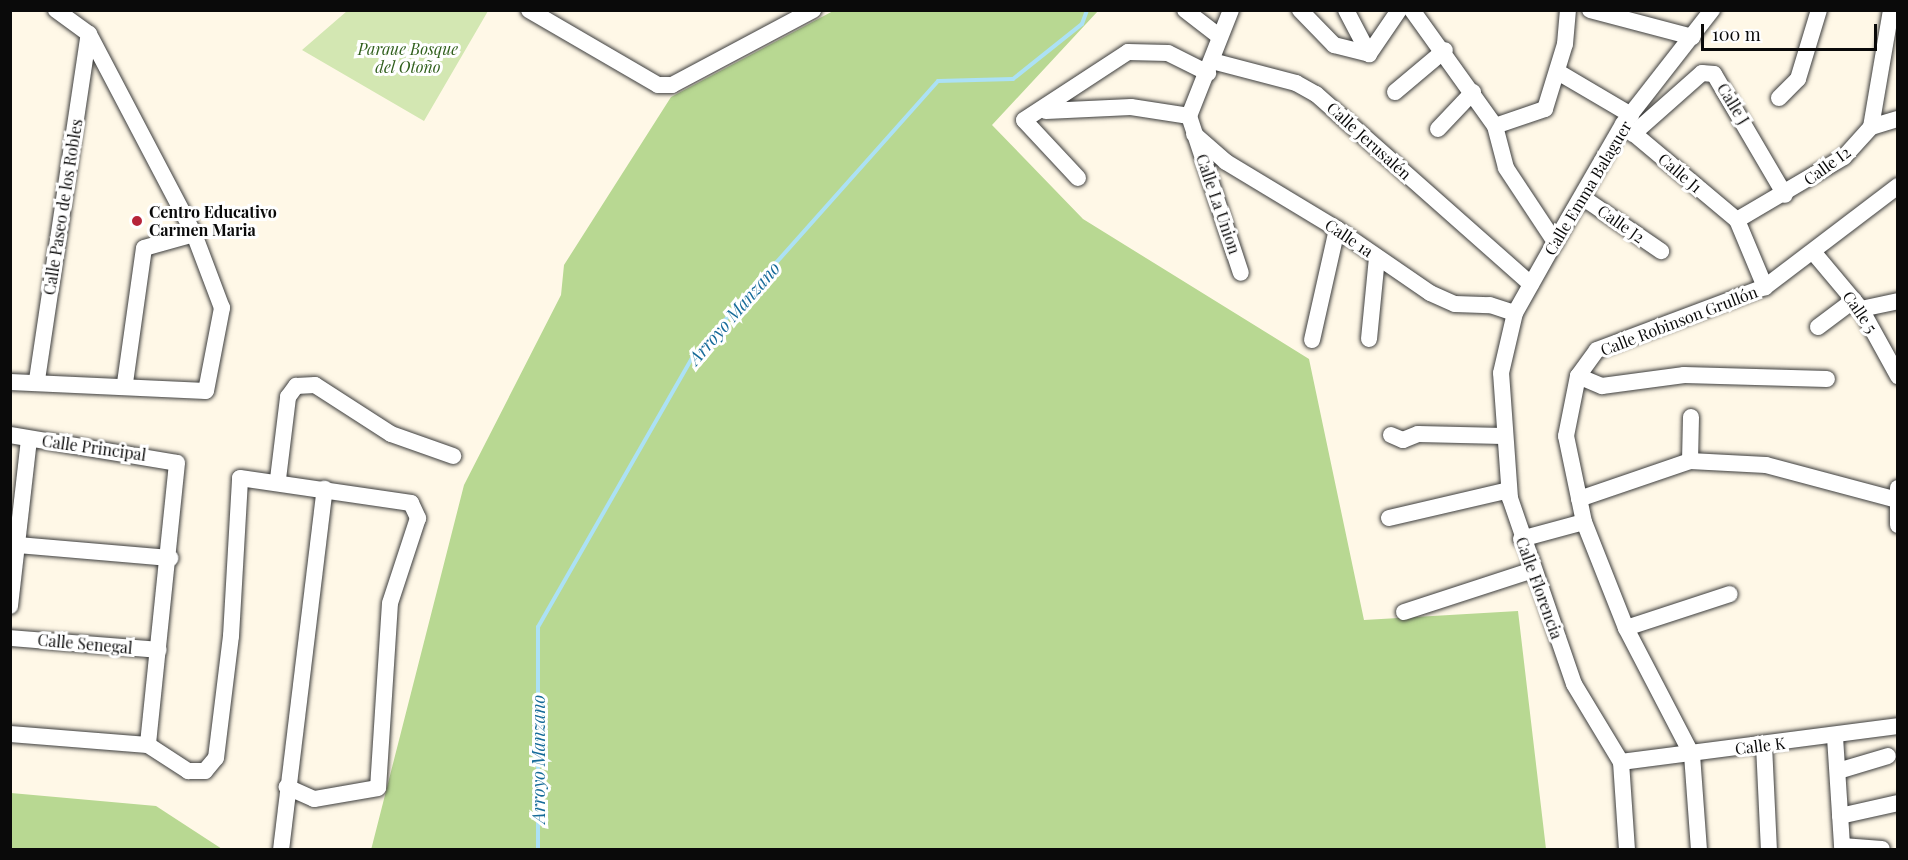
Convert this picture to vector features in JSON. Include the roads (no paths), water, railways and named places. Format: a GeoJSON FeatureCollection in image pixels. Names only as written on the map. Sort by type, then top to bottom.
{"type":"FeatureCollection","features":[{"type":"Feature","properties":{"kind":"street"},"geometry":{"type":"LineString","coordinates":[[10,382],[37,380],[125,383],[201,393],[209,388],[222,308],[194,234],[89,34],[56,10]]}},
{"type":"Feature","properties":{"kind":"street"},"geometry":{"type":"LineString","coordinates":[[530,10],[658,85],[672,85],[813,10]]}},
{"type":"Feature","properties":{"kind":"street"},"geometry":{"type":"LineString","coordinates":[[1185,10],[1220,37]]}},
{"type":"Feature","properties":{"kind":"street"},"geometry":{"type":"LineString","coordinates":[[1046,111],[1131,107],[1189,116],[1231,10]]}},
{"type":"Feature","properties":{"kind":"street"},"geometry":{"type":"LineString","coordinates":[[1300,10],[1334,45],[1369,54]]}},
{"type":"Feature","properties":{"kind":"street"},"geometry":{"type":"LineString","coordinates":[[1346,10],[1369,54]]}},
{"type":"Feature","properties":{"kind":"street"},"geometry":{"type":"LineString","coordinates":[[1369,54],[1399,10]]}},
{"type":"Feature","properties":{"kind":"street"},"geometry":{"type":"LineString","coordinates":[[1412,10],[1445,50],[1495,126],[1506,168],[1555,242]]}},
{"type":"Feature","properties":{"kind":"street"},"geometry":{"type":"LineString","coordinates":[[1495,126],[1545,109],[1558,72],[1568,10]]}},
{"type":"Feature","properties":{"kind":"street"},"geometry":{"type":"LineString","coordinates":[[1590,10],[1692,37]]}},
{"type":"Feature","properties":{"kind":"street","name":"Calle Emma Balaguer"},"geometry":{"type":"LineString","coordinates":[[1515,313],[1582,197],[1629,124],[1712,10]]}},
{"type":"Feature","properties":{"kind":"street"},"geometry":{"type":"LineString","coordinates":[[1779,98],[1797,80],[1819,10]]}},
{"type":"Feature","properties":{"kind":"street"},"geometry":{"type":"LineString","coordinates":[[1891,10],[1871,127],[1898,119]]}},
{"type":"Feature","properties":{"kind":"street","name":"Calle Paseo de los Robles"},"geometry":{"type":"LineString","coordinates":[[37,380],[89,34]]}},
{"type":"Feature","properties":{"kind":"street"},"geometry":{"type":"LineString","coordinates":[[1395,92],[1445,50]]}},
{"type":"Feature","properties":{"kind":"street","name":"Calle Jerusalén"},"geometry":{"type":"LineString","coordinates":[[1078,178],[1024,120],[1046,111],[1128,52],[1168,53],[1210,67],[1296,83],[1316,94],[1531,284]]}},
{"type":"Feature","properties":{"kind":"street","name":"Calle J1"},"geometry":{"type":"LineString","coordinates":[[1558,72],[1629,124],[1737,220]]}},
{"type":"Feature","properties":{"kind":"street","name":"Calle J"},"geometry":{"type":"LineString","coordinates":[[1629,124],[1702,73],[1714,74],[1785,195]]}},
{"type":"Feature","properties":{"kind":"street"},"geometry":{"type":"LineString","coordinates":[[1438,129],[1473,92]]}},
{"type":"Feature","properties":{"kind":"street","name":"Calle La Union"},"geometry":{"type":"LineString","coordinates":[[1189,116],[1241,273]]}},
{"type":"Feature","properties":{"kind":"street","name":"Calle I2"},"geometry":{"type":"LineString","coordinates":[[1737,220],[1785,195],[1844,157],[1871,127]]}},
{"type":"Feature","properties":{"kind":"street","name":"Calle 1a"},"geometry":{"type":"LineString","coordinates":[[1194,135],[1226,162],[1455,304],[1490,305],[1515,313]]}},
{"type":"Feature","properties":{"kind":"street","name":"Calle Robinson Grullón"},"geometry":{"type":"LineString","coordinates":[[1699,849],[1692,755],[1626,628],[1584,522],[1566,435],[1578,376],[1597,351],[1766,287],[1814,253],[1898,186]]}},
{"type":"Feature","properties":{"kind":"street","name":"Calle J2"},"geometry":{"type":"LineString","coordinates":[[1582,197],[1661,251]]}},
{"type":"Feature","properties":{"kind":"street"},"geometry":{"type":"LineString","coordinates":[[1737,220],[1766,287]]}},
{"type":"Feature","properties":{"kind":"street"},"geometry":{"type":"LineString","coordinates":[[1312,340],[1337,229]]}},
{"type":"Feature","properties":{"kind":"street"},"geometry":{"type":"LineString","coordinates":[[125,383],[144,248],[194,234]]}},
{"type":"Feature","properties":{"kind":"street","name":"Calle 5"},"geometry":{"type":"LineString","coordinates":[[1814,253],[1858,304],[1892,352],[1898,376]]}},
{"type":"Feature","properties":{"kind":"street"},"geometry":{"type":"LineString","coordinates":[[1369,339],[1377,257]]}},
{"type":"Feature","properties":{"kind":"street"},"geometry":{"type":"LineString","coordinates":[[1818,327],[1858,304],[1898,301]]}},
{"type":"Feature","properties":{"kind":"street","name":"Calle Florencia"},"geometry":{"type":"LineString","coordinates":[[1515,313],[1501,373],[1503,436],[1509,490],[1521,539],[1574,684],[1621,762],[1627,849]]}},
{"type":"Feature","properties":{"kind":"street"},"geometry":{"type":"LineString","coordinates":[[1578,376],[1602,386],[1684,375],[1827,379]]}},
{"type":"Feature","properties":{"kind":"street"},"geometry":{"type":"LineString","coordinates":[[278,479],[288,397],[296,386],[315,385],[391,434],[453,456]]}},
{"type":"Feature","properties":{"kind":"street"},"geometry":{"type":"LineString","coordinates":[[1690,461],[1691,417]]}},
{"type":"Feature","properties":{"kind":"street","name":"Calle Principal"},"geometry":{"type":"LineString","coordinates":[[10,435],[177,463],[170,558]]}},
{"type":"Feature","properties":{"kind":"street"},"geometry":{"type":"LineString","coordinates":[[1391,435],[1503,436]]}},
{"type":"Feature","properties":{"kind":"street"},"geometry":{"type":"LineString","coordinates":[[10,606],[29,439]]}},
{"type":"Feature","properties":{"kind":"street"},"geometry":{"type":"LineString","coordinates":[[1579,499],[1690,461],[1766,465],[1896,494],[1897,523]]}},
{"type":"Feature","properties":{"kind":"street"},"geometry":{"type":"LineString","coordinates":[[10,734],[148,745],[188,771],[205,771],[216,758],[231,636],[238,484],[244,474],[411,503],[418,518],[390,603],[378,788],[314,799],[287,787]]}},
{"type":"Feature","properties":{"kind":"street"},"geometry":{"type":"LineString","coordinates":[[281,849],[325,489]]}},
{"type":"Feature","properties":{"kind":"street"},"geometry":{"type":"LineString","coordinates":[[1389,518],[1509,490]]}},
{"type":"Feature","properties":{"kind":"street"},"geometry":{"type":"LineString","coordinates":[[1521,539],[1584,522]]}},
{"type":"Feature","properties":{"kind":"street"},"geometry":{"type":"LineString","coordinates":[[17,545],[170,558],[148,745]]}},
{"type":"Feature","properties":{"kind":"street"},"geometry":{"type":"LineString","coordinates":[[1404,612],[1533,570]]}},
{"type":"Feature","properties":{"kind":"street"},"geometry":{"type":"LineString","coordinates":[[1626,628],[1730,594]]}},
{"type":"Feature","properties":{"kind":"street","name":"Calle Senegal"},"geometry":{"type":"LineString","coordinates":[[10,638],[159,650]]}},
{"type":"Feature","properties":{"kind":"street","name":"Calle K"},"geometry":{"type":"LineString","coordinates":[[1621,762],[1835,737],[1898,726]]}},
{"type":"Feature","properties":{"kind":"street"},"geometry":{"type":"LineString","coordinates":[[1835,737],[1842,848],[1882,849]]}},
{"type":"Feature","properties":{"kind":"street"},"geometry":{"type":"LineString","coordinates":[[1764,745],[1769,849]]}},
{"type":"Feature","properties":{"kind":"street"},"geometry":{"type":"LineString","coordinates":[[1838,771],[1887,756]]}},
{"type":"Feature","properties":{"kind":"street"},"geometry":{"type":"LineString","coordinates":[[1840,816],[1898,803]]}},
{"type":"Feature","properties":{"kind":"waterway","name":"Arroyo Manzano"},"geometry":{"type":"LineString","coordinates":[[538,850],[538,627],[693,356],[938,81],[1013,79],[1082,24],[1087,10]]}},
{"type":"Feature","properties":{"kind":"place","name":"Centro Educativo Carmen Maria"},"geometry":{"type":"Point","coordinates":[137,221]}},
{"type":"Feature","properties":{"kind":"park label","name":"Parque Bosque del Otoño"},"geometry":{"type":"Point","coordinates":[408,58]}}]}
